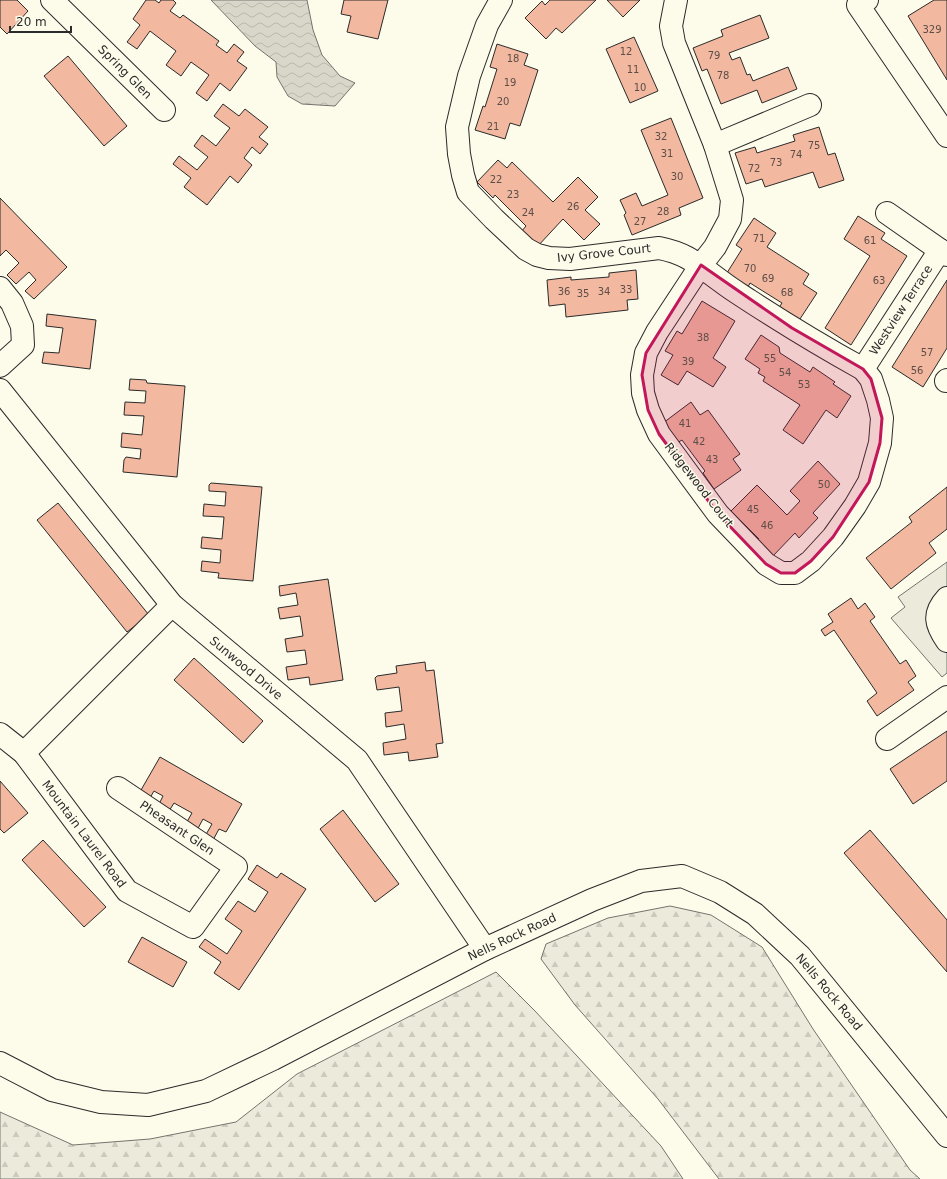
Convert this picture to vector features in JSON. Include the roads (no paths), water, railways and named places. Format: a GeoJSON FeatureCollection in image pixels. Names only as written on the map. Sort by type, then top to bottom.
{"type":"FeatureCollection","features":[{"type":"Feature","properties":{"kind":"street","name":"Spring Glen"},"geometry":{"type":"LineString","coordinates":[[52,0],[164,110]]}},
{"type":"Feature","properties":{"kind":"street","name":"Ivy Grove Court"},"geometry":{"type":"LineString","coordinates":[[501,0],[487,25],[469,76],[457,127],[462,175],[468,192],[526,249],[537,255],[549,258],[570,259],[658,248],[673,251],[688,257],[701,265]]}},
{"type":"Feature","properties":{"kind":"street"},"geometry":{"type":"LineString","coordinates":[[676,0],[671,26],[674,43],[715,146],[732,200],[730,219],[715,247],[701,265]]}},
{"type":"Feature","properties":{"kind":"street"},"geometry":{"type":"LineString","coordinates":[[867,0],[858,5],[947,136]]}},
{"type":"Feature","properties":{"kind":"street"},"geometry":{"type":"LineString","coordinates":[[715,146],[810,105]]}},
{"type":"Feature","properties":{"kind":"street"},"geometry":{"type":"LineString","coordinates":[[887,213],[943,252]]}},
{"type":"Feature","properties":{"kind":"street","name":"Westview Terrace"},"geometry":{"type":"LineString","coordinates":[[863,369],[943,252]]}},
{"type":"Feature","properties":{"kind":"street","name":"Ridgewood Court"},"geometry":{"type":"LineString","coordinates":[[701,265],[723,283],[792,328],[863,369],[871,379],[878,400],[882,418],[880,443],[869,482],[855,506],[833,537],[811,561],[795,573],[781,573],[766,564],[718,514],[659,434],[646,405],[643,393],[642,375],[646,353],[701,265]]}},
{"type":"Feature","properties":{"kind":"street"},"geometry":{"type":"LineString","coordinates":[[0,288],[12,303],[22,326],[23,346],[0,366]]}},
{"type":"Feature","properties":{"kind":"street","name":"Sunwood Drive"},"geometry":{"type":"LineString","coordinates":[[0,390],[172,605],[357,760],[485,949]]}},
{"type":"Feature","properties":{"kind":"street"},"geometry":{"type":"LineString","coordinates":[[947,598],[940,606],[936,619],[940,631],[947,641]]}},
{"type":"Feature","properties":{"kind":"street"},"geometry":{"type":"LineString","coordinates":[[24,753],[172,605]]}},
{"type":"Feature","properties":{"kind":"street"},"geometry":{"type":"LineString","coordinates":[[887,739],[947,697]]}},
{"type":"Feature","properties":{"kind":"street","name":"Mountain Laurel Road"},"geometry":{"type":"LineString","coordinates":[[0,734],[24,753],[127,891],[193,927],[236,867]]}},
{"type":"Feature","properties":{"kind":"street","name":"Pheasant Glen"},"geometry":{"type":"LineString","coordinates":[[118,788],[236,867]]}},
{"type":"Feature","properties":{"kind":"street","name":"Nells Rock Road"},"geometry":{"type":"LineString","coordinates":[[0,1063],[52,1090],[101,1102],[148,1105],[206,1091],[485,949],[592,900],[641,881],[682,876],[720,892],[755,914],[800,956],[947,1136]]}},
{"type":"Feature","properties":{"kind":"water"},"geometry":{"type":"Polygon","coordinates":[[[211,0],[307,0],[313,30],[322,55],[340,76],[355,83],[335,106],[302,104],[288,96],[277,77],[276,62],[255,46],[211,0]]]}}]}
